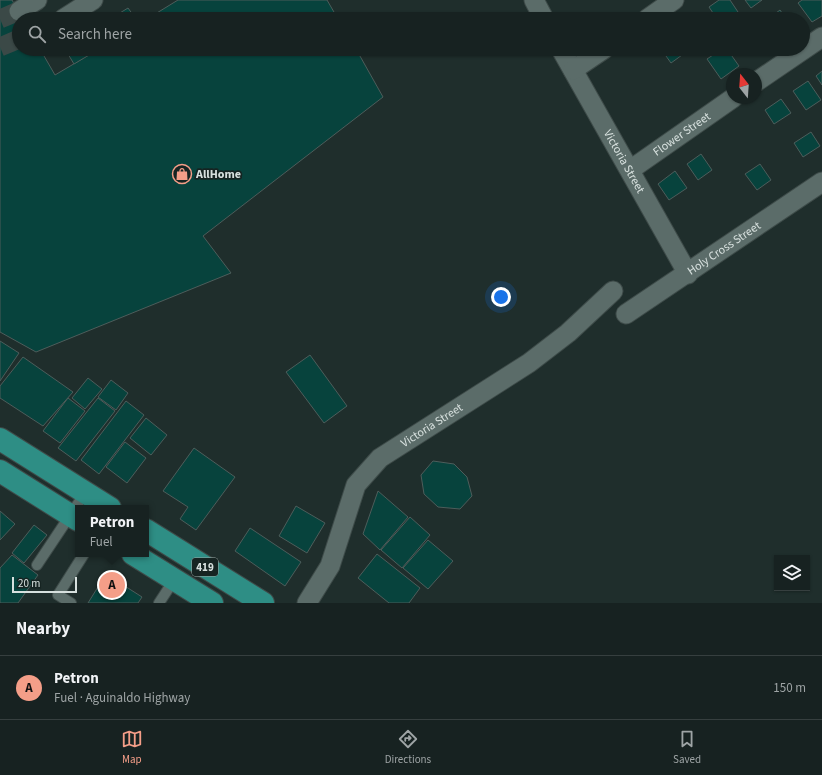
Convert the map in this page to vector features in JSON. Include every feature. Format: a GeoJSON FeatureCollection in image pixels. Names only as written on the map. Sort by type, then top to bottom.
{"type":"FeatureCollection","features":[{"type":"Feature","properties":{"kind":"highway"},"geometry":{"type":"LineString","coordinates":[[0,439],[105,505]]}},
{"type":"Feature","properties":{"kind":"highway"},"geometry":{"type":"LineString","coordinates":[[0,471],[74,518]]}},
{"type":"Feature","properties":{"kind":"highway","name":"419"},"geometry":{"type":"LineString","coordinates":[[149,532],[263,603]]}},
{"type":"Feature","properties":{"kind":"highway","name":"419"},"geometry":{"type":"LineString","coordinates":[[138,557],[212,603]]}},
{"type":"Feature","properties":{"kind":"street"},"geometry":{"type":"LineString","coordinates":[[19,11],[37,0]]}},
{"type":"Feature","properties":{"kind":"street"},"geometry":{"type":"LineString","coordinates":[[74,12],[93,0]]}},
{"type":"Feature","properties":{"kind":"street"},"geometry":{"type":"LineString","coordinates":[[534,0],[540,12]]}},
{"type":"Feature","properties":{"kind":"street"},"geometry":{"type":"LineString","coordinates":[[657,12],[674,0]]}},
{"type":"Feature","properties":{"kind":"street"},"geometry":{"type":"LineString","coordinates":[[810,45],[822,37]]}},
{"type":"Feature","properties":{"kind":"street","name":"Victoria Street"},"geometry":{"type":"LineString","coordinates":[[566,56],[688,274]]}},
{"type":"Feature","properties":{"kind":"street"},"geometry":{"type":"LineString","coordinates":[[573,70],[594,56]]}},
{"type":"Feature","properties":{"kind":"street"},"geometry":{"type":"LineString","coordinates":[[762,78],[794,56]]}},
{"type":"Feature","properties":{"kind":"street","name":"Flower Street"},"geometry":{"type":"LineString","coordinates":[[630,170],[726,103]]}},
{"type":"Feature","properties":{"kind":"street","name":"Holy Cross Street"},"geometry":{"type":"LineString","coordinates":[[626,314],[688,274],[822,182]]}},
{"type":"Feature","properties":{"kind":"street","name":"Victoria Street"},"geometry":{"type":"LineString","coordinates":[[307,603],[330,566],[356,485],[380,458],[529,363],[568,333],[613,291]]}},
{"type":"Feature","properties":{"kind":"lane"},"geometry":{"type":"LineString","coordinates":[[80,505],[85,493]]}},
{"type":"Feature","properties":{"kind":"lane"},"geometry":{"type":"LineString","coordinates":[[38,565],[74,518]]}},
{"type":"Feature","properties":{"kind":"lane"},"geometry":{"type":"LineString","coordinates":[[72,603],[58,595],[82,557]]}},
{"type":"Feature","properties":{"kind":"lane"},"geometry":{"type":"LineString","coordinates":[[159,603],[174,580]]}},
{"type":"Feature","properties":{"kind":"building"},"geometry":{"type":"Polygon","coordinates":[[[0,0],[12,0],[19,12],[12,12],[12,56],[44,56],[55,75],[87,56],[360,56],[383,97],[203,236],[231,273],[36,352],[0,332],[0,0]]]}},
{"type":"Feature","properties":{"kind":"building"},"geometry":{"type":"Polygon","coordinates":[[[178,0],[327,0],[334,12],[158,12],[178,0]]]}},
{"type":"Feature","properties":{"kind":"building"},"geometry":{"type":"Polygon","coordinates":[[[719,0],[730,0],[738,12],[712,12],[709,7],[719,0]]]}},
{"type":"Feature","properties":{"kind":"building"},"geometry":{"type":"Polygon","coordinates":[[[745,0],[762,0],[751,8],[745,0]]]}},
{"type":"Feature","properties":{"kind":"building"},"geometry":{"type":"Polygon","coordinates":[[[802,0],[822,0],[822,16],[812,22],[810,19],[810,12],[805,12],[798,3],[802,0]]]}},
{"type":"Feature","properties":{"kind":"building"},"geometry":{"type":"Polygon","coordinates":[[[128,8],[131,12],[121,12],[128,8]]]}},
{"type":"Feature","properties":{"kind":"building"},"geometry":{"type":"Polygon","coordinates":[[[69,56],[87,56],[74,64],[69,56]]]}},
{"type":"Feature","properties":{"kind":"building"},"geometry":{"type":"Polygon","coordinates":[[[666,56],[681,56],[671,63],[666,56]]]}},
{"type":"Feature","properties":{"kind":"building"},"geometry":{"type":"Polygon","coordinates":[[[712,56],[732,56],[739,66],[736,68],[726,68],[726,75],[721,79],[707,59],[712,56]]]}},
{"type":"Feature","properties":{"kind":"building"},"geometry":{"type":"Polygon","coordinates":[[[822,71],[822,85],[816,76],[822,71]]]}},
{"type":"Feature","properties":{"kind":"building"},"geometry":{"type":"Polygon","coordinates":[[[808,81],[821,100],[806,110],[793,91],[808,81]]]}},
{"type":"Feature","properties":{"kind":"building"},"geometry":{"type":"Polygon","coordinates":[[[781,99],[791,113],[774,124],[765,110],[781,99]]]}},
{"type":"Feature","properties":{"kind":"building"},"geometry":{"type":"Polygon","coordinates":[[[811,132],[820,146],[803,157],[794,143],[811,132]]]}},
{"type":"Feature","properties":{"kind":"building"},"geometry":{"type":"Polygon","coordinates":[[[701,154],[712,170],[698,180],[687,164],[701,154]]]}},
{"type":"Feature","properties":{"kind":"building"},"geometry":{"type":"Polygon","coordinates":[[[760,164],[771,180],[757,190],[745,174],[760,164]]]}},
{"type":"Feature","properties":{"kind":"building"},"geometry":{"type":"Polygon","coordinates":[[[675,171],[687,188],[669,200],[658,184],[675,171]]]}},
{"type":"Feature","properties":{"kind":"building"},"geometry":{"type":"Polygon","coordinates":[[[0,341],[19,353],[0,381],[0,341]]]}},
{"type":"Feature","properties":{"kind":"building"},"geometry":{"type":"Polygon","coordinates":[[[310,355],[347,406],[324,423],[286,372],[310,355]]]}},
{"type":"Feature","properties":{"kind":"building"},"geometry":{"type":"Polygon","coordinates":[[[23,357],[73,392],[43,426],[0,398],[0,386],[23,357]]]}},
{"type":"Feature","properties":{"kind":"building"},"geometry":{"type":"Polygon","coordinates":[[[88,378],[102,389],[85,409],[72,398],[88,378]]]}},
{"type":"Feature","properties":{"kind":"building"},"geometry":{"type":"Polygon","coordinates":[[[111,380],[128,393],[116,410],[98,397],[111,380]]]}},
{"type":"Feature","properties":{"kind":"building"},"geometry":{"type":"Polygon","coordinates":[[[68,398],[85,411],[60,443],[43,431],[68,398]]]}},
{"type":"Feature","properties":{"kind":"building"},"geometry":{"type":"Polygon","coordinates":[[[98,398],[115,411],[76,461],[58,448],[98,398]]]}},
{"type":"Feature","properties":{"kind":"building"},"geometry":{"type":"Polygon","coordinates":[[[126,401],[144,415],[99,474],[81,460],[126,401]]]}},
{"type":"Feature","properties":{"kind":"building"},"geometry":{"type":"Polygon","coordinates":[[[146,418],[167,435],[151,455],[130,438],[146,418]]]}},
{"type":"Feature","properties":{"kind":"building"},"geometry":{"type":"Polygon","coordinates":[[[125,442],[146,458],[127,483],[106,467],[125,442]]]}},
{"type":"Feature","properties":{"kind":"building"},"geometry":{"type":"Polygon","coordinates":[[[194,448],[235,477],[196,530],[180,519],[188,507],[163,491],[194,448]]]}},
{"type":"Feature","properties":{"kind":"building"},"geometry":{"type":"Polygon","coordinates":[[[433,461],[454,464],[467,477],[472,496],[460,509],[438,507],[424,494],[421,475],[433,461]]]}},
{"type":"Feature","properties":{"kind":"building"},"geometry":{"type":"Polygon","coordinates":[[[378,491],[408,517],[380,550],[363,534],[378,491]]]}},
{"type":"Feature","properties":{"kind":"building"},"geometry":{"type":"Polygon","coordinates":[[[296,506],[325,523],[307,553],[279,536],[296,506]]]}},
{"type":"Feature","properties":{"kind":"building"},"geometry":{"type":"Polygon","coordinates":[[[0,511],[15,524],[0,540],[0,511]]]}},
{"type":"Feature","properties":{"kind":"building"},"geometry":{"type":"Polygon","coordinates":[[[410,517],[430,535],[402,568],[381,550],[410,517]]]}},
{"type":"Feature","properties":{"kind":"building"},"geometry":{"type":"Polygon","coordinates":[[[34,525],[47,535],[24,563],[12,553],[34,525]]]}},
{"type":"Feature","properties":{"kind":"building"},"geometry":{"type":"Polygon","coordinates":[[[250,528],[301,562],[285,586],[235,551],[250,528]]]}},
{"type":"Feature","properties":{"kind":"building"},"geometry":{"type":"Polygon","coordinates":[[[428,540],[453,561],[428,589],[403,568],[428,540]]]}},
{"type":"Feature","properties":{"kind":"building"},"geometry":{"type":"Polygon","coordinates":[[[377,554],[420,588],[409,603],[389,603],[358,578],[377,554]]]}},
{"type":"Feature","properties":{"kind":"building"},"geometry":{"type":"Polygon","coordinates":[[[12,555],[38,575],[18,603],[0,603],[0,568],[12,555]]]}},
{"type":"Feature","properties":{"kind":"building"},"geometry":{"type":"Polygon","coordinates":[[[106,574],[142,597],[138,603],[88,603],[106,574]]]}},
{"type":"Feature","properties":{"kind":"tunnel"},"geometry":{"type":"LineString","coordinates":[[0,19],[12,14]]}},
{"type":"Feature","properties":{"kind":"tunnel"},"geometry":{"type":"LineString","coordinates":[[0,47],[12,42]]}},
{"type":"Feature","properties":{"kind":"place","name":"AllHome"},"geometry":{"type":"Point","coordinates":[182,174]}},
{"type":"Feature","properties":{"kind":"place","name":"Petron"},"geometry":{"type":"Point","coordinates":[112,585]}}]}
